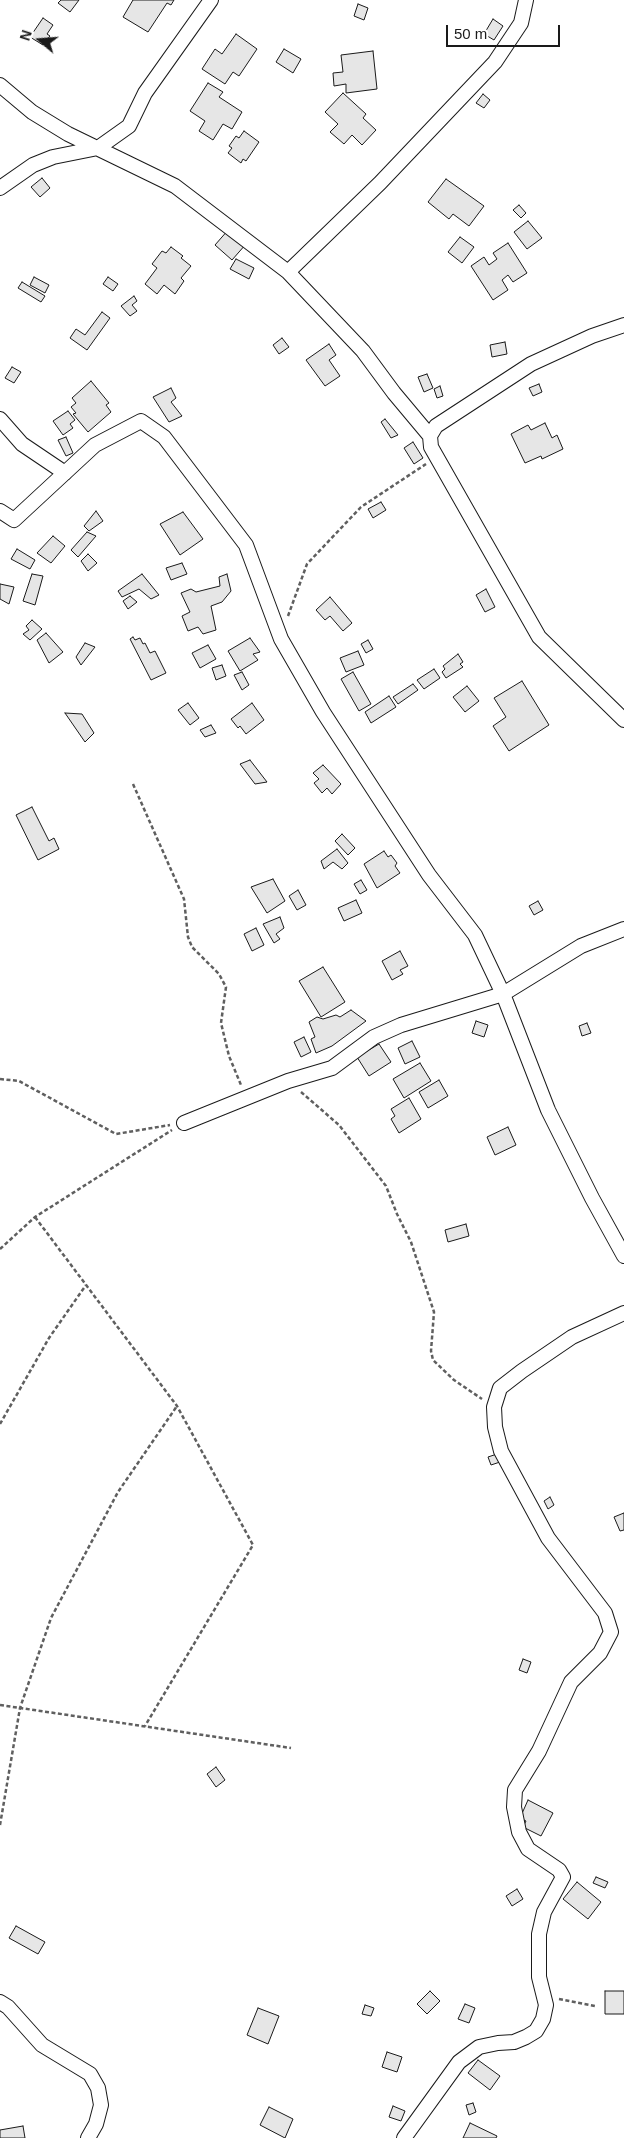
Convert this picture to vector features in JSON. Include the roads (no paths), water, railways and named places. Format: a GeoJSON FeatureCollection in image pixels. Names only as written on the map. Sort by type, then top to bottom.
{"type":"FeatureCollection","features":[{"type":"Feature","properties":{"kind":"street"},"geometry":{"type":"LineString","coordinates":[[0,188],[33,165],[52,158],[98,148],[129,126],[145,93],[211,0]]}},
{"type":"Feature","properties":{"kind":"street"},"geometry":{"type":"LineString","coordinates":[[288,272],[380,183],[495,62],[521,22],[526,0]]}},
{"type":"Feature","properties":{"kind":"street"},"geometry":{"type":"LineString","coordinates":[[0,86],[68,134],[175,186],[288,272],[363,351],[394,393],[430,436],[431,447],[538,637],[624,720]]}},
{"type":"Feature","properties":{"kind":"street"},"geometry":{"type":"LineString","coordinates":[[430,436],[436,426],[531,364],[592,336],[624,326]]}},
{"type":"Feature","properties":{"kind":"street"},"geometry":{"type":"LineString","coordinates":[[0,419],[22,444],[65,473]]}},
{"type":"Feature","properties":{"kind":"street"},"geometry":{"type":"LineString","coordinates":[[0,511],[14,520],[95,445],[141,421],[164,437],[246,545],[281,639],[323,712],[429,875],[474,935],[502,994],[548,1110],[592,1198],[624,1256]]}},
{"type":"Feature","properties":{"kind":"street"},"geometry":{"type":"LineString","coordinates":[[184,1123],[288,1081],[332,1068],[374,1037],[401,1025],[502,994],[581,946],[624,929]]}},
{"type":"Feature","properties":{"kind":"street"},"geometry":{"type":"LineString","coordinates":[[404,2138],[459,2062],[479,2047],[514,2042],[536,2031],[543,2019],[546,2005],[538,1977],[539,1934],[544,1912],[563,1877],[559,1870],[528,1849],[517,1824],[514,1807],[515,1790],[543,1743],[571,1682],[600,1653],[611,1632],[605,1613],[548,1538],[501,1451],[495,1427],[494,1407],[500,1388],[522,1371],[572,1336],[624,1313]]}},
{"type":"Feature","properties":{"kind":"street"},"geometry":{"type":"LineString","coordinates":[[0,2002],[8,2007],[42,2045],[90,2074],[98,2088],[101,2105],[96,2124],[88,2138]]}}]}
